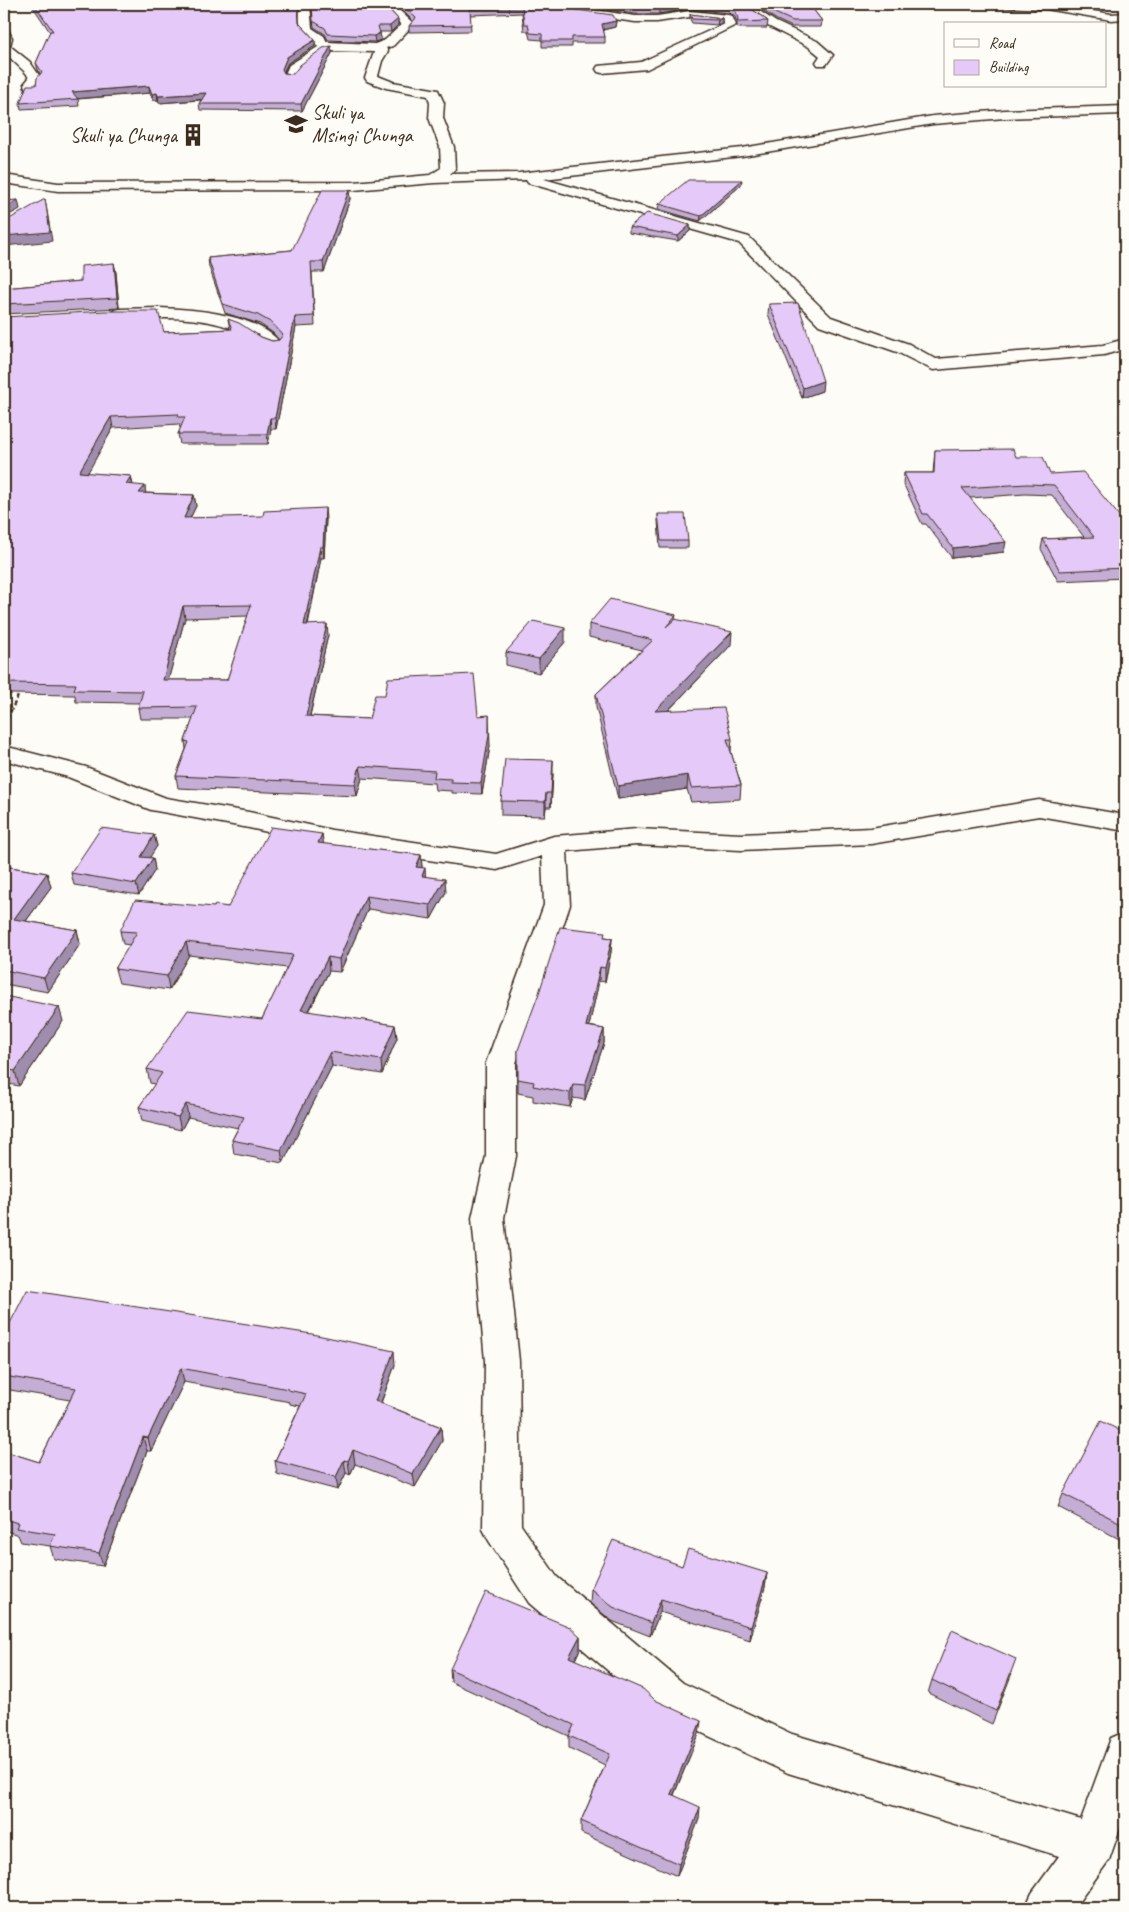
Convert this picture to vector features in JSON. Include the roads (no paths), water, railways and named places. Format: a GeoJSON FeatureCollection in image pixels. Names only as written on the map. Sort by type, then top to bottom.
{"type":"FeatureCollection","features":[{"type":"Feature","properties":{"kind":"street"},"geometry":{"type":"LineString","coordinates":[[261,4],[277,6],[306,5],[305,25],[307,30],[328,47]]}},
{"type":"Feature","properties":{"kind":"street"},"geometry":{"type":"LineString","coordinates":[[290,76],[293,68],[319,50],[328,47],[377,48],[389,43],[408,24],[401,20],[393,10],[393,4]]}},
{"type":"Feature","properties":{"kind":"street"},"geometry":{"type":"LineString","coordinates":[[570,4],[578,11],[635,19],[657,19],[690,14],[728,18],[746,13],[751,7],[772,24],[813,44],[827,55],[822,62]]}},
{"type":"Feature","properties":{"kind":"street"},"geometry":{"type":"LineString","coordinates":[[1003,4],[1046,6],[1114,22],[1125,16]]}},
{"type":"Feature","properties":{"kind":"street"},"geometry":{"type":"LineString","coordinates":[[1086,4],[1114,22]]}},
{"type":"Feature","properties":{"kind":"street"},"geometry":{"type":"LineString","coordinates":[[602,69],[643,66],[730,25],[728,18]]}},
{"type":"Feature","properties":{"kind":"street"},"geometry":{"type":"LineString","coordinates":[[4,32],[6,38],[4,47],[15,54],[34,75],[35,78],[30,84],[31,87]]}},
{"type":"Feature","properties":{"kind":"street"},"geometry":{"type":"LineString","coordinates":[[377,48],[382,51],[376,61],[372,78],[384,84],[433,93],[437,103],[436,118],[447,147],[448,169],[434,179]]}},
{"type":"Feature","properties":{"kind":"street"},"geometry":{"type":"LineString","coordinates":[[4,180],[58,187],[354,186],[434,179],[519,177],[742,152],[933,120],[1005,114],[1125,110]]}},
{"type":"Feature","properties":{"kind":"street"},"geometry":{"type":"LineString","coordinates":[[519,177],[744,240],[825,321],[903,348],[933,365],[1104,350],[1125,344]]}},
{"type":"Feature","properties":{"kind":"street"},"geometry":{"type":"LineString","coordinates":[[46,199],[52,190],[58,187]]}},
{"type":"Feature","properties":{"kind":"street"},"geometry":{"type":"LineString","coordinates":[[108,315],[162,312],[211,318],[242,325],[265,338],[273,345]]}},
{"type":"Feature","properties":{"kind":"street"},"geometry":{"type":"LineString","coordinates":[[4,753],[77,772],[160,805],[250,820],[332,838],[497,862],[554,844],[637,837],[741,842],[871,836],[1039,808],[1125,823]]}},
{"type":"Feature","properties":{"kind":"street"},"geometry":{"type":"LineString","coordinates":[[554,844],[557,905],[501,1064],[501,1156],[488,1218],[502,1361],[502,1529],[543,1590],[670,1697],[788,1753],[1094,1845]]}},
{"type":"Feature","properties":{"kind":"street"},"geometry":{"type":"LineString","coordinates":[[1047,1908],[1094,1845],[1125,1752]]}},
{"type":"Feature","properties":{"kind":"place","name":"Skuli ya Msingi Chunga"},"geometry":{"type":"Point","coordinates":[296,124]}},
{"type":"Feature","properties":{"kind":"place","name":"Skuli ya Chunga"},"geometry":{"type":"Point","coordinates":[193,135]}}]}
